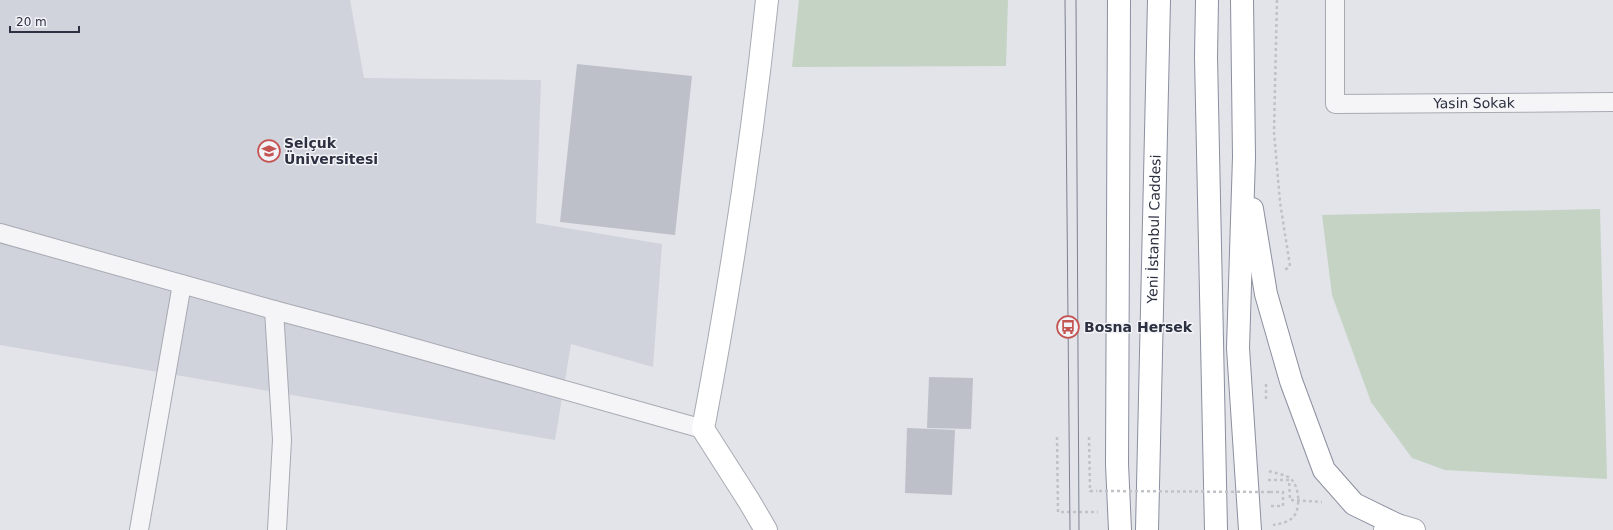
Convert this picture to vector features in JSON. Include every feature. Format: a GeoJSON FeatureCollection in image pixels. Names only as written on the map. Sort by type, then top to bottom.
{"type":"FeatureCollection","features":[{"type":"Feature","properties":{"kind":"main road"},"geometry":{"type":"LineString","coordinates":[[766,530],[703,429],[724,315],[759,84],[767,0]]}},
{"type":"Feature","properties":{"kind":"main road"},"geometry":{"type":"LineString","coordinates":[[1119,0],[1117,464],[1120,530]]}},
{"type":"Feature","properties":{"kind":"main road","name":"Yeni İstanbul Caddesi"},"geometry":{"type":"LineString","coordinates":[[1147,530],[1159,0]]}},
{"type":"Feature","properties":{"kind":"main road"},"geometry":{"type":"LineString","coordinates":[[1207,0],[1206,57],[1216,530]]}},
{"type":"Feature","properties":{"kind":"main road"},"geometry":{"type":"LineString","coordinates":[[1242,0],[1244,158],[1238,348],[1250,530]]}},
{"type":"Feature","properties":{"kind":"main road"},"geometry":{"type":"LineString","coordinates":[[1244,158],[1266,294],[1291,381],[1324,470],[1354,504],[1398,528]]}},
{"type":"Feature","properties":{"kind":"main road"},"geometry":{"type":"LineString","coordinates":[[749,501],[776,530]]}},
{"type":"Feature","properties":{"kind":"street","name":"Yasin Sokak"},"geometry":{"type":"LineString","coordinates":[[1335,0],[1334,104],[1613,102]]}},
{"type":"Feature","properties":{"kind":"street"},"geometry":{"type":"LineString","coordinates":[[0,233],[703,429]]}},
{"type":"Feature","properties":{"kind":"street"},"geometry":{"type":"LineString","coordinates":[[139,530],[182,284]]}},
{"type":"Feature","properties":{"kind":"street"},"geometry":{"type":"LineString","coordinates":[[274,310],[282,440],[277,530]]}},
{"type":"Feature","properties":{"kind":"path"},"geometry":{"type":"LineString","coordinates":[[1057,437],[1058,512],[1099,512]]}},
{"type":"Feature","properties":{"kind":"path"},"geometry":{"type":"LineString","coordinates":[[1090,437],[1090,491],[1270,492]]}},
{"type":"Feature","properties":{"kind":"path"},"geometry":{"type":"LineString","coordinates":[[1090,472],[1097,472]]}},
{"type":"Feature","properties":{"kind":"path"},"geometry":{"type":"LineString","coordinates":[[1277,480],[1288,480],[1290,500],[1354,504]]}},
{"type":"Feature","properties":{"kind":"path"},"geometry":{"type":"LineString","coordinates":[[1105,488],[1105,496]]}},
{"type":"Feature","properties":{"kind":"shaded area","name":"Selçuk Üniversitesi"},"geometry":{"type":"Polygon","coordinates":[[[0,0],[350,0],[364,78],[541,80],[536,223],[662,244],[653,367],[571,344],[555,440],[0,345],[0,0]]]}},
{"type":"Feature","properties":{"kind":"green space"},"geometry":{"type":"Polygon","coordinates":[[[799,0],[1008,0],[1006,66],[792,67],[799,0]]]}},
{"type":"Feature","properties":{"kind":"green space"},"geometry":{"type":"Polygon","coordinates":[[[1600,209],[1607,479],[1445,470],[1412,458],[1371,402],[1332,295],[1322,215],[1600,209]]]}},
{"type":"Feature","properties":{"kind":"building"},"geometry":{"type":"Polygon","coordinates":[[[577,64],[692,76],[675,235],[560,222],[577,64]]]}},
{"type":"Feature","properties":{"kind":"building"},"geometry":{"type":"Polygon","coordinates":[[[929,377],[973,378],[971,429],[927,428],[929,377]]]}},
{"type":"Feature","properties":{"kind":"building"},"geometry":{"type":"Polygon","coordinates":[[[907,428],[955,430],[952,495],[905,493],[907,428]]]}},
{"type":"Feature","properties":{"kind":"tram line"},"geometry":{"type":"LineString","coordinates":[[1065,0],[1070,530]]}},
{"type":"Feature","properties":{"kind":"tram line"},"geometry":{"type":"LineString","coordinates":[[1076,0],[1079,530]]}},
{"type":"Feature","properties":{"kind":"place","name":"Selçuk Üniversitesi"},"geometry":{"type":"Point","coordinates":[269,151]}},
{"type":"Feature","properties":{"kind":"place","name":"Bosna Hersek"},"geometry":{"type":"Point","coordinates":[1068,327]}}]}
